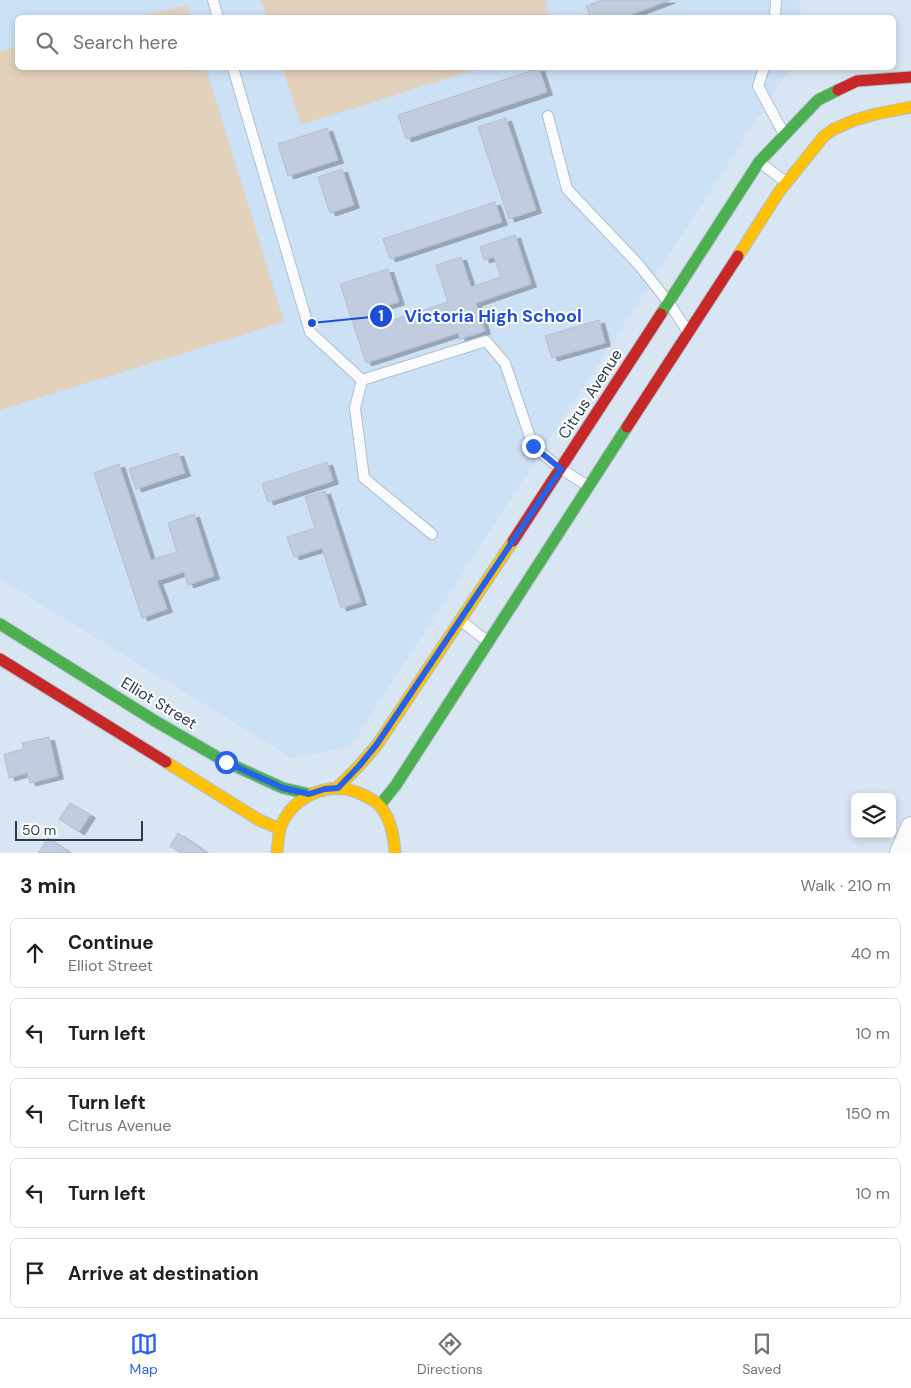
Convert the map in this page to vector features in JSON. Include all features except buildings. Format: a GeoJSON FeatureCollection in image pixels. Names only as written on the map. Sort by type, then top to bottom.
{"type":"FeatureCollection","features":[{"type":"Feature","properties":{"kind":"street","name":"Citrus Avenue"},"geometry":{"type":"LineString","coordinates":[[338,788],[377,744],[561,469],[759,162],[818,100],[857,81],[911,77]]}},
{"type":"Feature","properties":{"kind":"street"},"geometry":{"type":"LineString","coordinates":[[380,806],[401,777],[778,192],[824,136],[838,126],[864,115],[911,107]]}},
{"type":"Feature","properties":{"kind":"street","name":"Elliot Street"},"geometry":{"type":"LineString","coordinates":[[2,630],[226,762],[283,788],[309,794]]}},
{"type":"Feature","properties":{"kind":"street"},"geometry":{"type":"LineString","coordinates":[[0,659],[260,820],[280,829]]}},
{"type":"Feature","properties":{"kind":"street"},"geometry":{"type":"LineString","coordinates":[[277,853],[280,829],[288,813],[299,801],[309,794],[325,789],[338,788],[364,795],[380,806],[392,827],[395,853]]}},
{"type":"Feature","properties":{"kind":"street"},"geometry":{"type":"LineString","coordinates":[[900,853],[911,827]]}},
{"type":"Feature","properties":{"kind":"lane"},"geometry":{"type":"LineString","coordinates":[[213,0],[217,15]]}},
{"type":"Feature","properties":{"kind":"lane"},"geometry":{"type":"LineString","coordinates":[[775,15],[776,0]]}},
{"type":"Feature","properties":{"kind":"lane"},"geometry":{"type":"LineString","coordinates":[[234,70],[310,332],[362,380]]}},
{"type":"Feature","properties":{"kind":"lane"},"geometry":{"type":"LineString","coordinates":[[763,70],[758,86],[785,135]]}},
{"type":"Feature","properties":{"kind":"lane"},"geometry":{"type":"LineString","coordinates":[[548,116],[567,189],[639,265],[669,303],[688,332]]}},
{"type":"Feature","properties":{"kind":"lane"},"geometry":{"type":"LineString","coordinates":[[759,162],[786,183]]}},
{"type":"Feature","properties":{"kind":"lane"},"geometry":{"type":"LineString","coordinates":[[362,380],[486,340],[505,363],[533,446],[561,469],[589,486]]}},
{"type":"Feature","properties":{"kind":"lane"},"geometry":{"type":"LineString","coordinates":[[362,380],[355,408],[364,478],[432,534]]}},
{"type":"Feature","properties":{"kind":"lane"},"geometry":{"type":"LineString","coordinates":[[460,620],[488,642]]}},
{"type":"Feature","properties":{"kind":"shaded area"},"geometry":{"type":"Polygon","coordinates":[[[0,0],[799,0],[801,15],[15,15],[15,70],[789,70],[350,747],[292,758],[0,579],[0,0]]]}},
{"type":"Feature","properties":{"kind":"shaded area"},"geometry":{"type":"Polygon","coordinates":[[[261,0],[545,0],[549,15],[266,15],[261,0]]]}},
{"type":"Feature","properties":{"kind":"shaded area"},"geometry":{"type":"Polygon","coordinates":[[[187,5],[190,15],[145,15],[187,5]]]}},
{"type":"Feature","properties":{"kind":"shaded area"},"geometry":{"type":"Polygon","coordinates":[[[15,47],[15,70],[207,70],[284,322],[0,410],[0,51],[15,47]]]}},
{"type":"Feature","properties":{"kind":"shaded area"},"geometry":{"type":"Polygon","coordinates":[[[283,70],[474,70],[301,125],[283,70]]]}},
{"type":"Feature","properties":{"kind":"traffic: fast"},"geometry":{"type":"LineString","coordinates":[[661,314],[759,162],[818,100],[838,90]]}},
{"type":"Feature","properties":{"kind":"traffic: fast"},"geometry":{"type":"LineString","coordinates":[[380,805],[396,785],[627,427]]}},
{"type":"Feature","properties":{"kind":"traffic: fast"},"geometry":{"type":"LineString","coordinates":[[0,624],[155,721],[226,762],[283,788],[309,794]]}},
{"type":"Feature","properties":{"kind":"traffic: slow"},"geometry":{"type":"LineString","coordinates":[[738,256],[779,192],[824,136],[834,129],[855,120],[911,107]]}},
{"type":"Feature","properties":{"kind":"traffic: slow"},"geometry":{"type":"LineString","coordinates":[[337,788],[377,745],[513,541]]}},
{"type":"Feature","properties":{"kind":"traffic: slow"},"geometry":{"type":"LineString","coordinates":[[166,762],[259,820],[280,829]]}},
{"type":"Feature","properties":{"kind":"traffic: slow"},"geometry":{"type":"LineString","coordinates":[[277,853],[281,826],[295,806],[314,793],[337,789],[361,794],[374,800],[380,806],[387,816],[391,828],[395,853]]}},
{"type":"Feature","properties":{"kind":"traffic: jam"},"geometry":{"type":"LineString","coordinates":[[838,90],[857,81],[911,77]]}},
{"type":"Feature","properties":{"kind":"traffic: jam"},"geometry":{"type":"LineString","coordinates":[[627,427],[738,256]]}},
{"type":"Feature","properties":{"kind":"traffic: jam"},"geometry":{"type":"LineString","coordinates":[[513,541],[661,314]]}},
{"type":"Feature","properties":{"kind":"traffic: jam"},"geometry":{"type":"LineString","coordinates":[[0,659],[166,762]]}},
{"type":"Feature","properties":{"kind":"place","name":"Victoria High School"},"geometry":{"type":"Point","coordinates":[312,323]}},
{"type":"Feature","properties":{"kind":"route"},"geometry":{"type":"LineString","coordinates":[[226,762],[283,788],[309,794],[325,789],[338,788],[377,744],[561,469],[533,446]]}}]}
